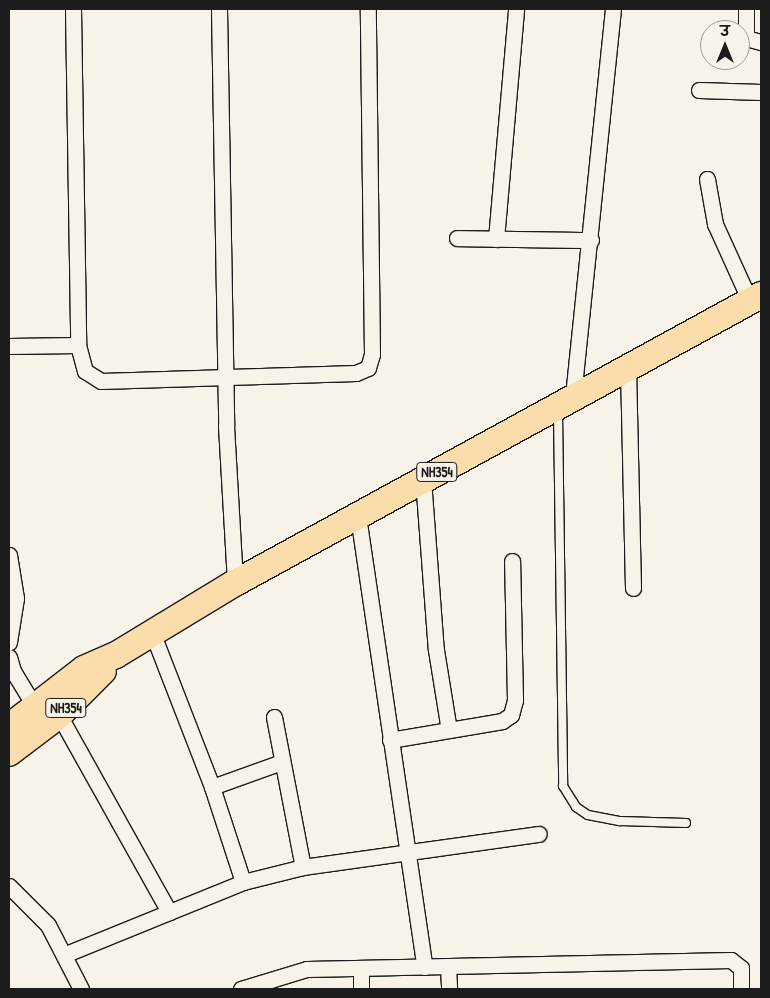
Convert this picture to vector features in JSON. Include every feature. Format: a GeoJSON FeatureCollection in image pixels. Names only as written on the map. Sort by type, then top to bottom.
{"type":"FeatureCollection","features":[{"type":"Feature","properties":{"kind":"highway","name":"NH354"},"geometry":{"type":"LineString","coordinates":[[9,753],[84,669],[116,655],[235,583],[756,298]]}},
{"type":"Feature","properties":{"kind":"highway","name":"NH354"},"geometry":{"type":"LineString","coordinates":[[9,727],[47,711]]}},
{"type":"Feature","properties":{"kind":"street"},"geometry":{"type":"LineString","coordinates":[[73,9],[78,345],[85,371],[101,380],[225,375],[356,373],[368,368],[371,361],[368,9]]}},
{"type":"Feature","properties":{"kind":"street"},"geometry":{"type":"LineString","coordinates":[[220,9],[225,375],[235,583]]}},
{"type":"Feature","properties":{"kind":"street"},"geometry":{"type":"LineString","coordinates":[[496,239],[516,9]]}},
{"type":"Feature","properties":{"kind":"street"},"geometry":{"type":"LineString","coordinates":[[566,401],[591,240],[613,9]]}},
{"type":"Feature","properties":{"kind":"street"},"geometry":{"type":"LineString","coordinates":[[746,9],[746,38],[761,42]]}},
{"type":"Feature","properties":{"kind":"street"},"geometry":{"type":"LineString","coordinates":[[699,90],[761,92]]}},
{"type":"Feature","properties":{"kind":"street"},"geometry":{"type":"LineString","coordinates":[[707,179],[716,224],[756,298]]}},
{"type":"Feature","properties":{"kind":"street"},"geometry":{"type":"LineString","coordinates":[[457,238],[591,240]]}},
{"type":"Feature","properties":{"kind":"street"},"geometry":{"type":"LineString","coordinates":[[9,346],[78,345]]}},
{"type":"Feature","properties":{"kind":"street"},"geometry":{"type":"LineString","coordinates":[[628,367],[633,588]]}},
{"type":"Feature","properties":{"kind":"street"},"geometry":{"type":"LineString","coordinates":[[423,480],[436,650],[449,730]]}},
{"type":"Feature","properties":{"kind":"street"},"geometry":{"type":"LineString","coordinates":[[358,516],[424,967]]}},
{"type":"Feature","properties":{"kind":"street"},"geometry":{"type":"LineString","coordinates":[[9,554],[16,598],[9,642]]}},
{"type":"Feature","properties":{"kind":"street"},"geometry":{"type":"LineString","coordinates":[[390,740],[502,721],[514,708],[512,561]]}},
{"type":"Feature","properties":{"kind":"street"},"geometry":{"type":"LineString","coordinates":[[152,632],[212,787],[243,882]]}},
{"type":"Feature","properties":{"kind":"street"},"geometry":{"type":"LineString","coordinates":[[9,657],[13,671],[47,711],[169,912]]}},
{"type":"Feature","properties":{"kind":"street"},"geometry":{"type":"LineString","coordinates":[[274,717],[303,867]]}},
{"type":"Feature","properties":{"kind":"street"},"geometry":{"type":"LineString","coordinates":[[212,787],[282,762]]}},
{"type":"Feature","properties":{"kind":"street"},"geometry":{"type":"LineString","coordinates":[[66,954],[243,882],[303,867],[539,834]]}},
{"type":"Feature","properties":{"kind":"street"},"geometry":{"type":"LineString","coordinates":[[9,886],[48,925],[66,954],[81,989]]}},
{"type":"Feature","properties":{"kind":"street"},"geometry":{"type":"LineString","coordinates":[[241,989],[307,969],[731,960],[740,968],[741,989]]}},
{"type":"Feature","properties":{"kind":"street"},"geometry":{"type":"LineString","coordinates":[[448,967],[448,989]]}},
{"type":"Feature","properties":{"kind":"street"},"geometry":{"type":"LineString","coordinates":[[361,968],[361,989]]}},
{"type":"Feature","properties":{"kind":"lane"},"geometry":{"type":"LineString","coordinates":[[566,401],[563,786],[576,807],[588,815],[620,821],[686,823]]}}]}
